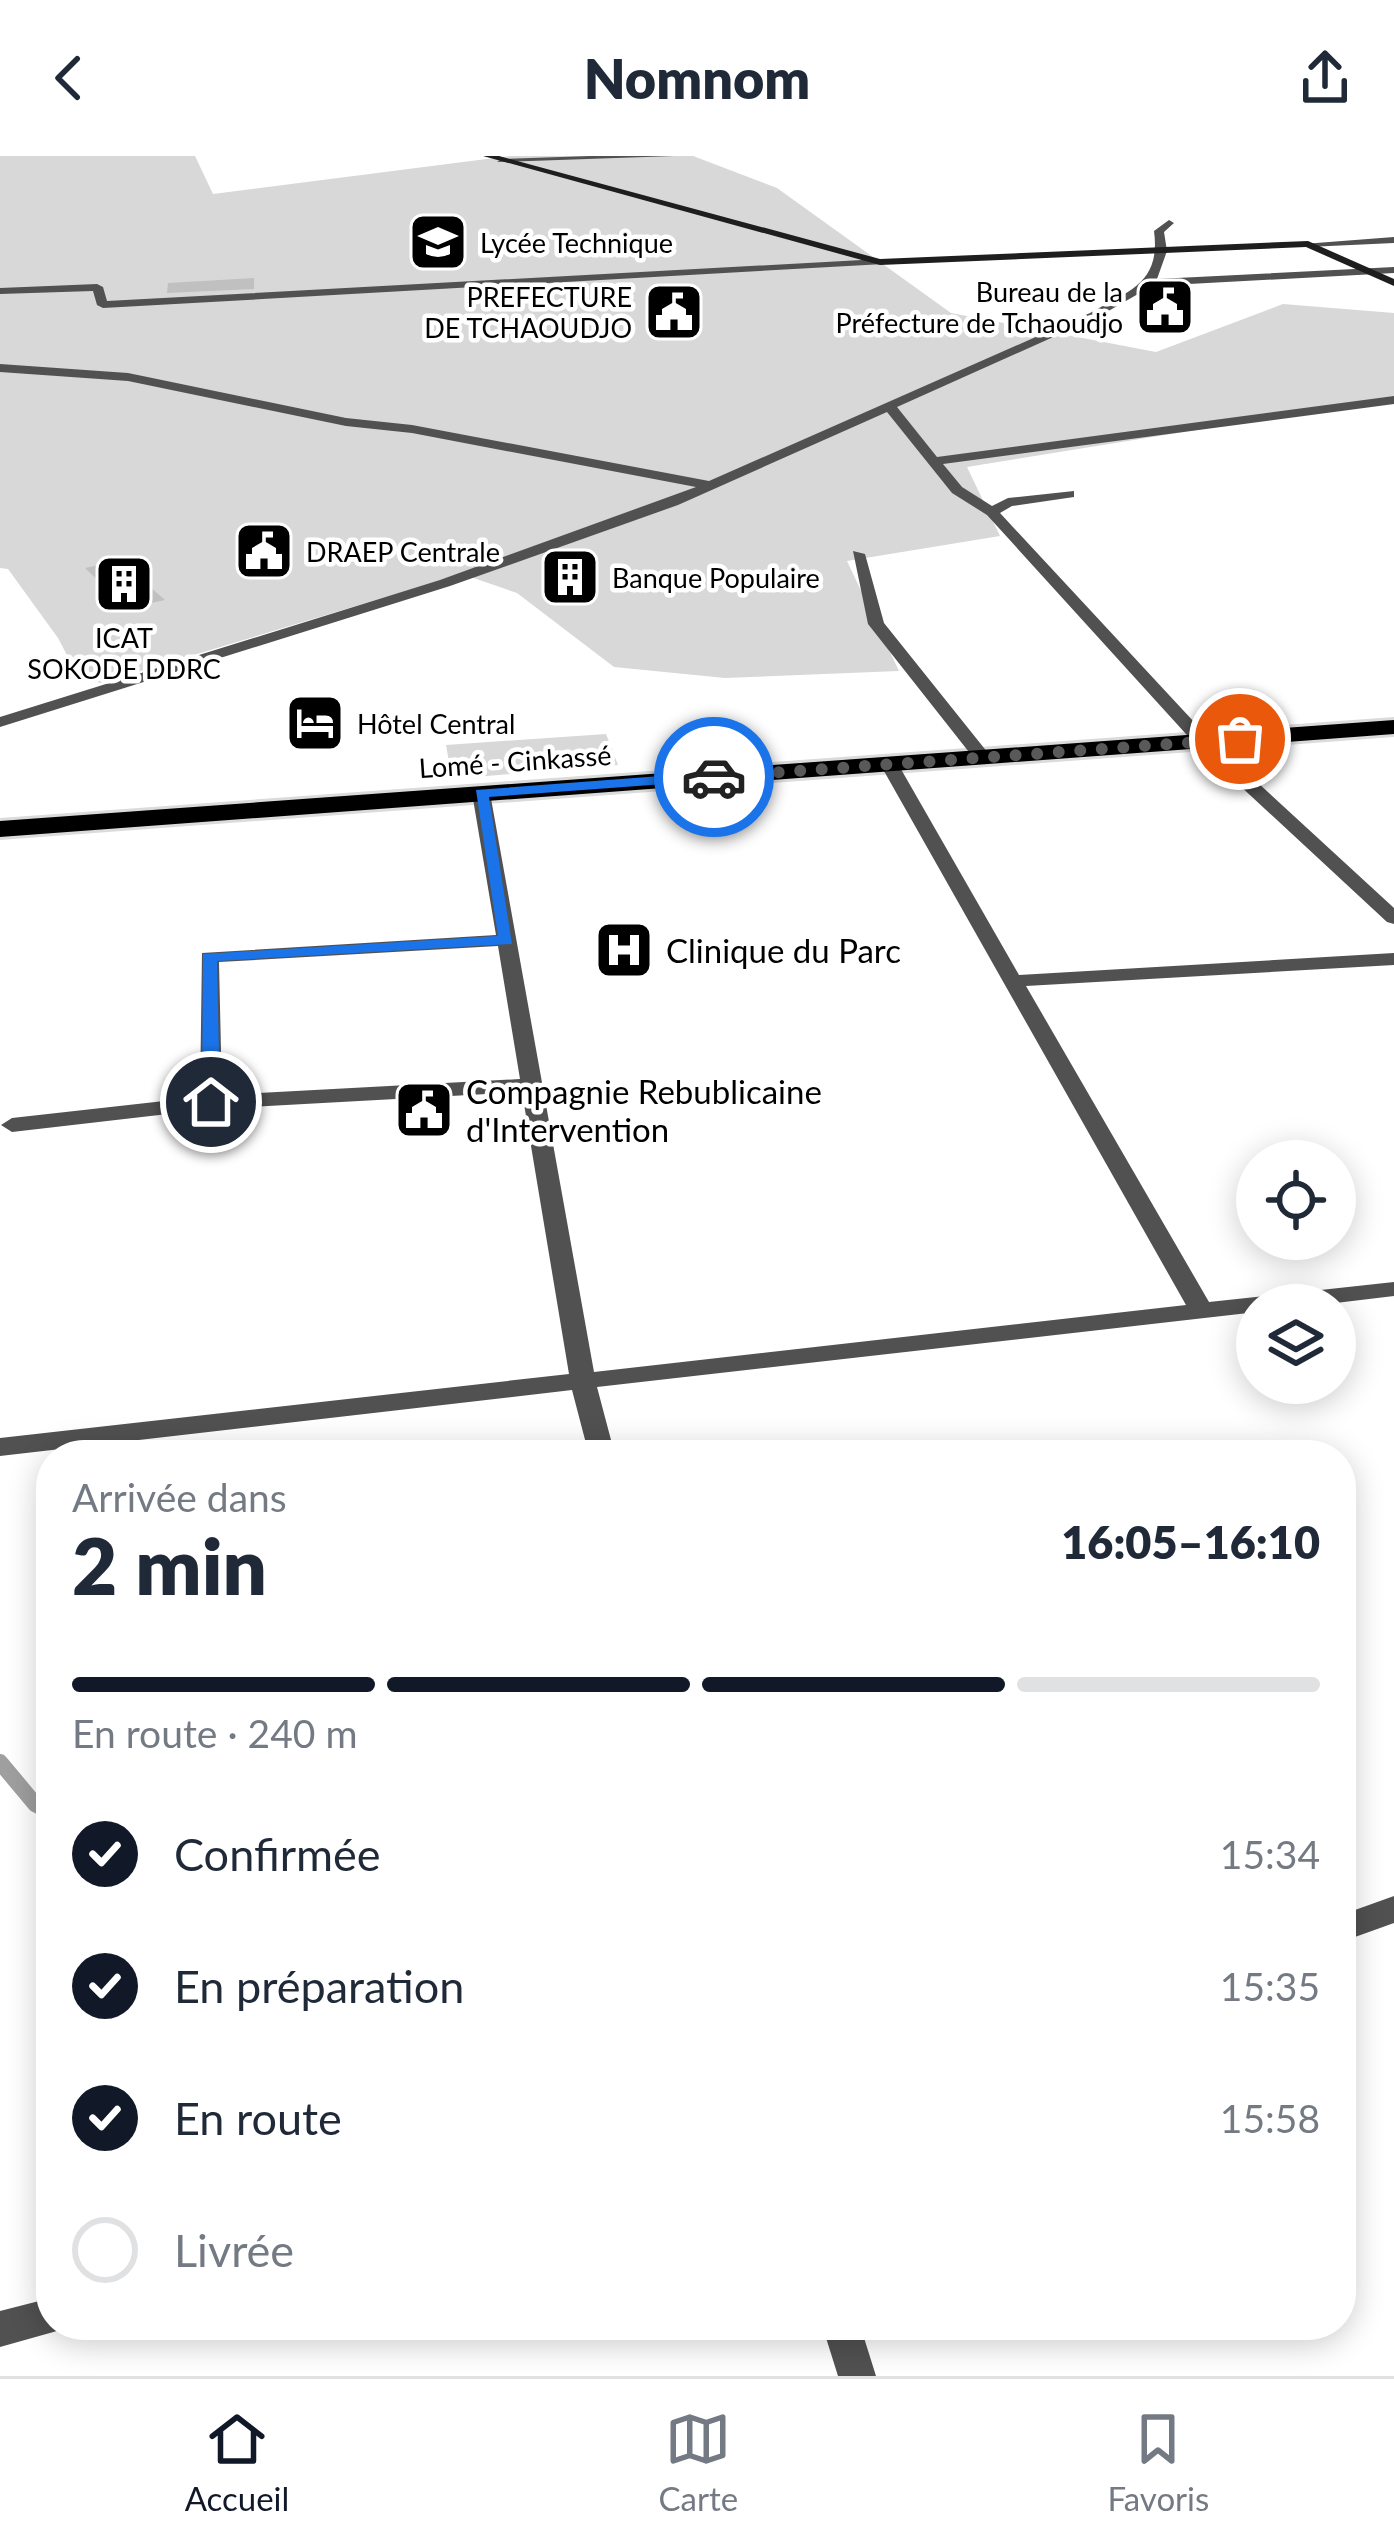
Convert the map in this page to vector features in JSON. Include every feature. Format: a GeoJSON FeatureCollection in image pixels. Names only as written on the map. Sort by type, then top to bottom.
{"type":"FeatureCollection","features":[{"type":"Feature","properties":{"kind":"highway","name":"Lomé - Cinkassé"},"geometry":{"type":"LineString","coordinates":[[0,829],[1394,728]]}},
{"type":"Feature","properties":{"kind":"main road"},"geometry":{"type":"LineString","coordinates":[[488,156],[880,262],[1308,244],[1363,273]]}},
{"type":"Feature","properties":{"kind":"main road"},"geometry":{"type":"LineString","coordinates":[[1292,244],[1394,287]]}},
{"type":"Feature","properties":{"kind":"street"},"geometry":{"type":"LineString","coordinates":[[502,162],[669,156]]}},
{"type":"Feature","properties":{"kind":"street"},"geometry":{"type":"LineString","coordinates":[[1150,283],[1162,251],[1159,231],[1169,223]]}},
{"type":"Feature","properties":{"kind":"street"},"geometry":{"type":"LineString","coordinates":[[1308,244],[1394,240]]}},
{"type":"Feature","properties":{"kind":"street"},"geometry":{"type":"LineString","coordinates":[[0,291],[98,286],[103,305],[880,262]]}},
{"type":"Feature","properties":{"kind":"street"},"geometry":{"type":"LineString","coordinates":[[0,722],[445,583],[710,485],[1094,315],[1150,283],[1394,270]]}},
{"type":"Feature","properties":{"kind":"street"},"geometry":{"type":"LineString","coordinates":[[0,368],[128,377],[346,422],[412,429],[710,485]]}},
{"type":"Feature","properties":{"kind":"street"},"geometry":{"type":"LineString","coordinates":[[931,462],[1394,400]]}},
{"type":"Feature","properties":{"kind":"street"},"geometry":{"type":"LineString","coordinates":[[889,406],[957,490],[992,512],[1202,741],[1394,918]]}},
{"type":"Feature","properties":{"kind":"street"},"geometry":{"type":"LineString","coordinates":[[992,512],[1008,502],[1069,494]]}},
{"type":"Feature","properties":{"kind":"street"},"geometry":{"type":"LineString","coordinates":[[858,554],[876,624],[982,757]]}},
{"type":"Feature","properties":{"kind":"street"},"geometry":{"type":"LineString","coordinates":[[889,764],[1201,1310]]}},
{"type":"Feature","properties":{"kind":"street"},"geometry":{"type":"LineString","coordinates":[[482,793],[582,1378],[598,1440]]}},
{"type":"Feature","properties":{"kind":"street"},"geometry":{"type":"LineString","coordinates":[[211,1102],[209,957],[507,940]]}},
{"type":"Feature","properties":{"kind":"street"},"geometry":{"type":"LineString","coordinates":[[1013,981],[1394,959]]}},
{"type":"Feature","properties":{"kind":"street"},"geometry":{"type":"LineString","coordinates":[[12,1125],[211,1102],[532,1084]]}},
{"type":"Feature","properties":{"kind":"street"},"geometry":{"type":"LineString","coordinates":[[59,1440],[1394,1288]]}},
{"type":"Feature","properties":{"kind":"street"},"geometry":{"type":"LineString","coordinates":[[0,1447],[36,1443]]}},
{"type":"Feature","properties":{"kind":"street"},"geometry":{"type":"LineString","coordinates":[[1356,1923],[1394,1909]]}},
{"type":"Feature","properties":{"kind":"street"},"geometry":{"type":"LineString","coordinates":[[0,2329],[36,2320]]}},
{"type":"Feature","properties":{"kind":"street"},"geometry":{"type":"LineString","coordinates":[[846,2340],[857,2376]]}},
{"type":"Feature","properties":{"kind":"shaded area"},"geometry":{"type":"Polygon","coordinates":[[[0,156],[195,156],[213,194],[510,156],[693,156],[777,188],[951,313],[1156,352],[1283,304],[1394,313],[1394,398],[967,467],[1000,536],[847,561],[899,671],[725,678],[614,667],[517,593],[462,574],[101,683],[79,678],[58,638],[8,569],[0,568],[0,156]]]}},
{"type":"Feature","properties":{"kind":"shaded area"},"geometry":{"type":"Polygon","coordinates":[[[606,734],[618,765],[452,779],[446,745],[606,734]]]}},
{"type":"Feature","properties":{"kind":"building"},"geometry":{"type":"Polygon","coordinates":[[[254,278],[254,289],[167,293],[168,283],[254,278]]]}},
{"type":"Feature","properties":{"kind":"building","name":"ICAT SOKODE DDRC"},"geometry":{"type":"Polygon","coordinates":[[[120,561],[165,600],[127,608],[85,568],[120,561]]]}},
{"type":"Feature","properties":{"kind":"waterway"},"geometry":{"type":"LineString","coordinates":[[0,1762],[36,1804]]}},
{"type":"Feature","properties":{"kind":"way so far"},"geometry":{"type":"LineString","coordinates":[[714,777],[1240,739]]}},
{"type":"Feature","properties":{"kind":"place","name":"Lycée Technique"},"geometry":{"type":"Point","coordinates":[438,242]}},
{"type":"Feature","properties":{"kind":"place","name":"Bureau de la Préfecture de Tchaoudjo"},"geometry":{"type":"Point","coordinates":[1165,307]}},
{"type":"Feature","properties":{"kind":"place","name":"PREFECTURE DE TCHAOUDJO"},"geometry":{"type":"Point","coordinates":[674,312]}},
{"type":"Feature","properties":{"kind":"place","name":"DRAEP Centrale"},"geometry":{"type":"Point","coordinates":[264,551]}},
{"type":"Feature","properties":{"kind":"place","name":"Banque Populaire"},"geometry":{"type":"Point","coordinates":[570,577]}},
{"type":"Feature","properties":{"kind":"place","name":"ICAT SOKODE DDRC"},"geometry":{"type":"Point","coordinates":[124,584]}},
{"type":"Feature","properties":{"kind":"place","name":"Hôtel Central"},"geometry":{"type":"Point","coordinates":[315,723]}},
{"type":"Feature","properties":{"kind":"place","name":"Clinique du Parc"},"geometry":{"type":"Point","coordinates":[624,950]}},
{"type":"Feature","properties":{"kind":"place","name":"Compagnie Rebublicaine d'Intervention"},"geometry":{"type":"Point","coordinates":[424,1110]}},
{"type":"Feature","properties":{"kind":"route"},"geometry":{"type":"LineString","coordinates":[[211,1102],[209,957],[507,940],[482,793],[714,777]]}}]}
